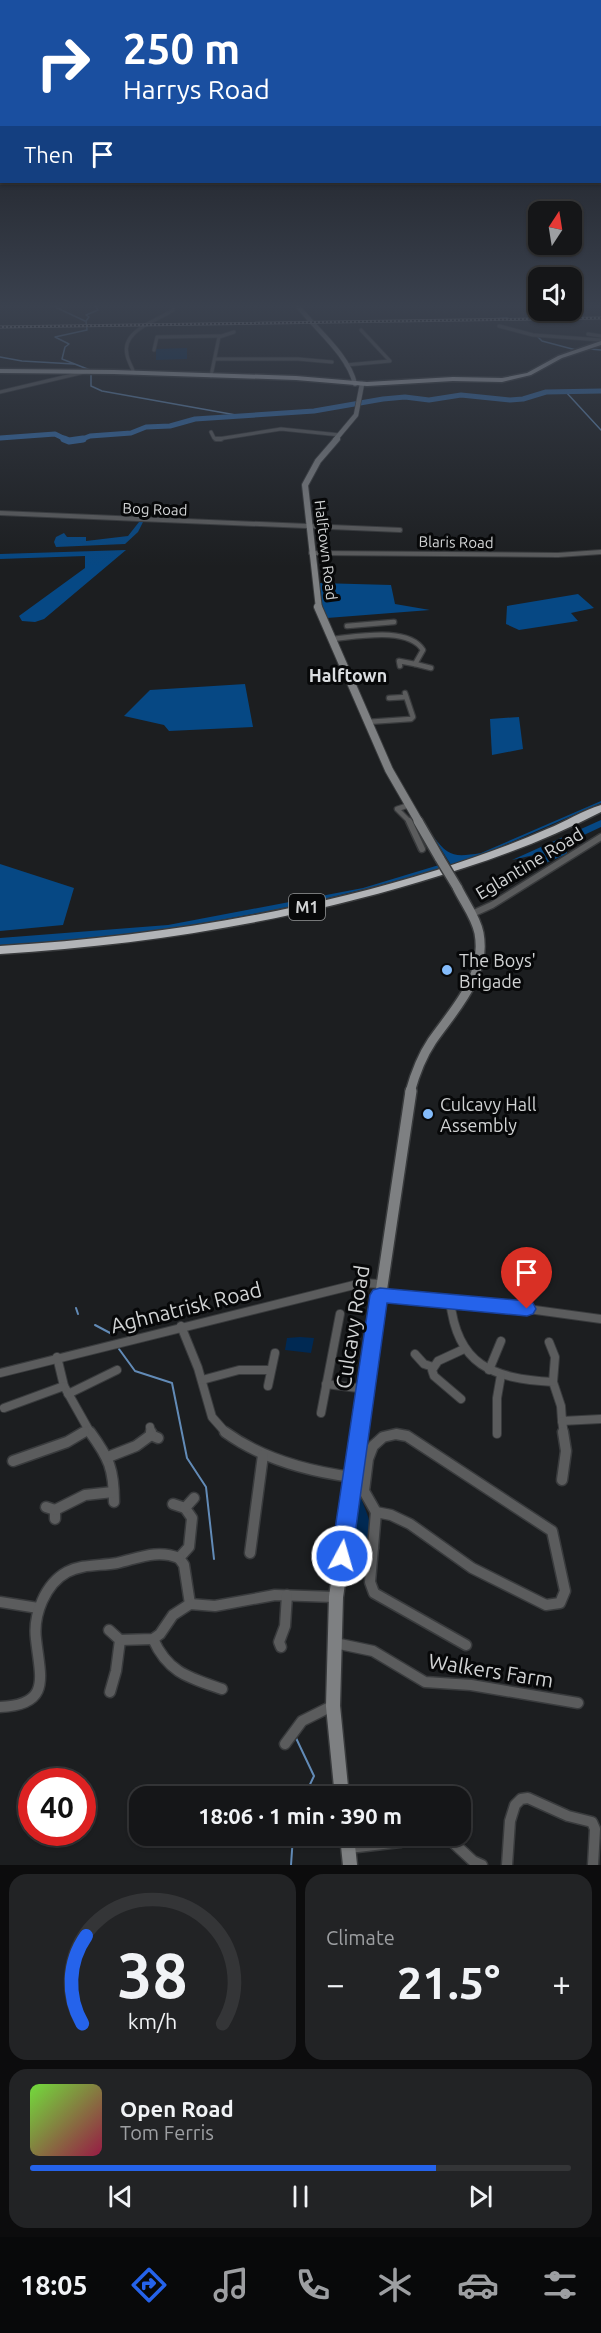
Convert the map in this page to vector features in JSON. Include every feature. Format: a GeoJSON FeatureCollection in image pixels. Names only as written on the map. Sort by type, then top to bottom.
{"type":"FeatureCollection","features":[{"type":"Feature","properties":{"kind":"highway","name":"M1"},"geometry":{"type":"LineString","coordinates":[[0,950],[163,934],[315,906],[417,879],[483,858],[601,808]]}},
{"type":"Feature","properties":{"kind":"highway","name":"M1"},"geometry":{"type":"LineString","coordinates":[[0,957],[163,940],[317,912],[471,868],[537,844],[601,816]]}},
{"type":"Feature","properties":{"kind":"street","name":"Halftown Road"},"geometry":{"type":"LineString","coordinates":[[359,393],[360,403],[340,435],[318,461],[305,485],[317,604],[388,770],[457,887]]}},
{"type":"Feature","properties":{"kind":"street"},"geometry":{"type":"LineString","coordinates":[[211,432],[214,438],[218,439],[281,429],[340,435]]}},
{"type":"Feature","properties":{"kind":"street","name":"Bog Road"},"geometry":{"type":"LineString","coordinates":[[0,513],[400,530]]}},
{"type":"Feature","properties":{"kind":"street","name":"Blaris Road"},"geometry":{"type":"LineString","coordinates":[[311,553],[568,555],[601,552]]}},
{"type":"Feature","properties":{"kind":"street"},"geometry":{"type":"LineString","coordinates":[[347,626],[394,622]]}},
{"type":"Feature","properties":{"kind":"street"},"geometry":{"type":"LineString","coordinates":[[361,625],[367,636]]}},
{"type":"Feature","properties":{"kind":"street"},"geometry":{"type":"LineString","coordinates":[[332,639],[397,634],[417,643],[423,650],[416,664]]}},
{"type":"Feature","properties":{"kind":"street"},"geometry":{"type":"LineString","coordinates":[[400,666],[399,662],[431,668]]}},
{"type":"Feature","properties":{"kind":"street"},"geometry":{"type":"LineString","coordinates":[[367,722],[413,717],[406,695],[389,698]]}},
{"type":"Feature","properties":{"kind":"street"},"geometry":{"type":"LineString","coordinates":[[409,804],[397,809],[411,823],[422,849]]}},
{"type":"Feature","properties":{"kind":"street","name":"Eglantine Road"},"geometry":{"type":"LineString","coordinates":[[472,914],[492,905],[601,837]]}},
{"type":"Feature","properties":{"kind":"street","name":"Culcavy Road"},"geometry":{"type":"LineString","coordinates":[[341,1786],[333,1706],[336,1597],[380,1290],[414,1079],[424,1055],[476,977],[479,965],[480,934],[457,887]]}},
{"type":"Feature","properties":{"kind":"street","name":"Aghnatrisk Road"},"geometry":{"type":"LineString","coordinates":[[0,1373],[181,1326],[362,1283],[380,1290],[601,1319]]}},
{"type":"Feature","properties":{"kind":"street"},"geometry":{"type":"LineString","coordinates":[[450,1300],[453,1324],[464,1349],[475,1363],[518,1380],[553,1382]]}},
{"type":"Feature","properties":{"kind":"street"},"geometry":{"type":"LineString","coordinates":[[321,1413],[340,1314]]}},
{"type":"Feature","properties":{"kind":"street"},"geometry":{"type":"LineString","coordinates":[[181,1326],[202,1380],[213,1420],[231,1436],[263,1455],[291,1466],[352,1477]]}},
{"type":"Feature","properties":{"kind":"street"},"geometry":{"type":"LineString","coordinates":[[489,1370],[501,1341]]}},
{"type":"Feature","properties":{"kind":"street"},"geometry":{"type":"LineString","coordinates":[[549,1342],[555,1357],[553,1382],[561,1406],[566,1451],[562,1480]]}},
{"type":"Feature","properties":{"kind":"street"},"geometry":{"type":"LineString","coordinates":[[460,1399],[434,1376],[433,1367],[438,1361],[464,1349]]}},
{"type":"Feature","properties":{"kind":"street"},"geometry":{"type":"LineString","coordinates":[[268,1386],[275,1353]]}},
{"type":"Feature","properties":{"kind":"street"},"geometry":{"type":"LineString","coordinates":[[416,1354],[424,1364],[433,1367]]}},
{"type":"Feature","properties":{"kind":"street"},"geometry":{"type":"LineString","coordinates":[[57,1358],[66,1390],[88,1430],[108,1457],[114,1476],[114,1502]]}},
{"type":"Feature","properties":{"kind":"street"},"geometry":{"type":"LineString","coordinates":[[4,1408],[66,1390],[117,1370]]}},
{"type":"Feature","properties":{"kind":"street"},"geometry":{"type":"LineString","coordinates":[[202,1380],[239,1370],[271,1370]]}},
{"type":"Feature","properties":{"kind":"street"},"geometry":{"type":"LineString","coordinates":[[497,1434],[497,1398],[501,1375]]}},
{"type":"Feature","properties":{"kind":"street"},"geometry":{"type":"LineString","coordinates":[[326,1384],[366,1389]]}},
{"type":"Feature","properties":{"kind":"street"},"geometry":{"type":"LineString","coordinates":[[562,1421],[601,1419]]}},
{"type":"Feature","properties":{"kind":"street"},"geometry":{"type":"LineString","coordinates":[[13,1461],[67,1442],[88,1430]]}},
{"type":"Feature","properties":{"kind":"street"},"geometry":{"type":"LineString","coordinates":[[108,1457],[136,1446],[153,1433]]}},
{"type":"Feature","properties":{"kind":"street"},"geometry":{"type":"LineString","coordinates":[[376,1512],[391,1515],[410,1524],[472,1568],[546,1605],[554,1605],[564,1598],[565,1591],[552,1531],[407,1436],[396,1434],[383,1437],[373,1446],[368,1459],[364,1491],[376,1512],[370,1582],[374,1593],[466,1645]]}},
{"type":"Feature","properties":{"kind":"street"},"geometry":{"type":"LineString","coordinates":[[250,1553],[263,1455]]}},
{"type":"Feature","properties":{"kind":"street"},"geometry":{"type":"LineString","coordinates":[[52,1512],[84,1495],[114,1492]]}},
{"type":"Feature","properties":{"kind":"street"},"geometry":{"type":"LineString","coordinates":[[185,1508],[194,1498]]}},
{"type":"Feature","properties":{"kind":"street"},"geometry":{"type":"LineString","coordinates":[[172,1504],[185,1508],[192,1518],[189,1547],[179,1558]]}},
{"type":"Feature","properties":{"kind":"street"},"geometry":{"type":"LineString","coordinates":[[343,1543],[372,1548]]}},
{"type":"Feature","properties":{"kind":"street"},"geometry":{"type":"LineString","coordinates":[[0,1707],[12,1707],[34,1699],[39,1691],[41,1674],[35,1632],[38,1608],[60,1577],[78,1567],[108,1565],[160,1552],[170,1553],[179,1558],[184,1565],[190,1604]]}},
{"type":"Feature","properties":{"kind":"street"},"geometry":{"type":"LineString","coordinates":[[109,1630],[120,1640],[153,1639],[160,1634],[173,1615],[190,1604],[215,1606],[262,1595],[336,1597]]}},
{"type":"Feature","properties":{"kind":"street"},"geometry":{"type":"LineString","coordinates":[[281,1647],[279,1642],[285,1626],[287,1595]]}},
{"type":"Feature","properties":{"kind":"street"},"geometry":{"type":"LineString","coordinates":[[0,1602],[38,1608]]}},
{"type":"Feature","properties":{"kind":"street"},"geometry":{"type":"LineString","coordinates":[[153,1639],[159,1655],[177,1673],[222,1689]]}},
{"type":"Feature","properties":{"kind":"street"},"geometry":{"type":"LineString","coordinates":[[110,1692],[116,1671],[120,1640]]}},
{"type":"Feature","properties":{"kind":"street","name":"Walkers Farm"},"geometry":{"type":"LineString","coordinates":[[334,1643],[373,1651],[425,1682],[471,1685],[578,1703]]}},
{"type":"Feature","properties":{"kind":"street"},"geometry":{"type":"LineString","coordinates":[[285,1744],[302,1721],[333,1706]]}},
{"type":"Feature","properties":{"kind":"street"},"geometry":{"type":"LineString","coordinates":[[507,1865],[511,1852],[513,1809],[521,1799],[528,1798],[568,1816],[592,1822],[595,1829],[593,1865]]}},
{"type":"Feature","properties":{"kind":"street"},"geometry":{"type":"LineString","coordinates":[[348,1846],[350,1865]]}},
{"type":"Feature","properties":{"kind":"street"},"geometry":{"type":"LineString","coordinates":[[457,1846],[482,1865]]}},
{"type":"Feature","properties":{"kind":"shaded area"},"geometry":{"type":"Polygon","coordinates":[[[139,522],[143,522],[138,532],[125,544],[56,547],[54,542],[56,537],[64,533],[67,537],[86,537],[86,541],[128,536],[139,522]]]}},
{"type":"Feature","properties":{"kind":"shaded area"},"geometry":{"type":"Polygon","coordinates":[[[126,550],[44,619],[35,622],[22,621],[19,616],[85,568],[85,556],[0,559],[0,554],[126,550]]]}},
{"type":"Feature","properties":{"kind":"shaded area"},"geometry":{"type":"Polygon","coordinates":[[[319,583],[391,585],[395,604],[430,610],[327,618],[322,608],[319,583]]]}},
{"type":"Feature","properties":{"kind":"shaded area"},"geometry":{"type":"Polygon","coordinates":[[[578,594],[594,608],[571,613],[578,621],[519,630],[506,624],[507,606],[578,594]]]}},
{"type":"Feature","properties":{"kind":"shaded area"},"geometry":{"type":"Polygon","coordinates":[[[245,684],[253,727],[169,731],[164,725],[124,716],[150,690],[245,684]]]}},
{"type":"Feature","properties":{"kind":"shaded area"},"geometry":{"type":"Polygon","coordinates":[[[519,717],[523,749],[492,755],[490,719],[519,717]]]}},
{"type":"Feature","properties":{"kind":"shaded area"},"geometry":{"type":"Polygon","coordinates":[[[601,801],[601,803],[479,856],[451,865],[433,836],[444,848],[454,854],[481,853],[601,801]]]}},
{"type":"Feature","properties":{"kind":"shaded area"},"geometry":{"type":"Polygon","coordinates":[[[601,820],[601,827],[567,843],[567,854],[543,864],[534,855],[512,860],[601,820]]]}},
{"type":"Feature","properties":{"kind":"shaded area"},"geometry":{"type":"Polygon","coordinates":[[[0,864],[74,888],[63,925],[0,931],[0,864]]]}},
{"type":"Feature","properties":{"kind":"shaded area"},"geometry":{"type":"Polygon","coordinates":[[[439,865],[442,868],[387,883],[223,920],[113,936],[0,945],[0,938],[168,925],[363,888],[439,865]]]}},
{"type":"Feature","properties":{"kind":"shaded area"},"geometry":{"type":"Polygon","coordinates":[[[287,1338],[314,1338],[311,1353],[285,1350],[287,1338]]]}},
{"type":"Feature","properties":{"kind":"shaded area"},"geometry":{"type":"Polygon","coordinates":[[[362,1459],[364,1460],[360,1493],[370,1524],[369,1537],[365,1543],[356,1541],[351,1534],[362,1459]]]}},
{"type":"Feature","properties":{"kind":"waterway"},"geometry":{"type":"LineString","coordinates":[[113,393],[236,415]]}},
{"type":"Feature","properties":{"kind":"waterway"},"geometry":{"type":"LineString","coordinates":[[82,439],[90,436],[131,433],[146,427],[170,426],[195,419],[314,411],[383,399],[405,397],[429,400],[461,395],[510,400],[543,393]]}},
{"type":"Feature","properties":{"kind":"waterway"},"geometry":{"type":"LineString","coordinates":[[567,393],[601,430]]}},
{"type":"Feature","properties":{"kind":"waterway"},"geometry":{"type":"LineString","coordinates":[[0,438],[55,434],[67,440]]}},
{"type":"Feature","properties":{"kind":"waterway"},"geometry":{"type":"LineString","coordinates":[[64,439],[69,441],[82,439]]}},
{"type":"Feature","properties":{"kind":"waterway"},"geometry":{"type":"LineString","coordinates":[[76,1308],[78,1314]]}},
{"type":"Feature","properties":{"kind":"waterway"},"geometry":{"type":"LineString","coordinates":[[95,1325],[112,1334]]}},
{"type":"Feature","properties":{"kind":"waterway"},"geometry":{"type":"LineString","coordinates":[[119,1349],[135,1371],[172,1383],[187,1458],[206,1487],[214,1559]]}},
{"type":"Feature","properties":{"kind":"waterway"},"geometry":{"type":"LineString","coordinates":[[296,1738],[314,1776],[309,1786]]}},
{"type":"Feature","properties":{"kind":"waterway"},"geometry":{"type":"LineString","coordinates":[[291,1865],[292,1846]]}},
{"type":"Feature","properties":{"kind":"place","name":"The Boys' Brigade"},"geometry":{"type":"Point","coordinates":[447,970]}},
{"type":"Feature","properties":{"kind":"place","name":"Culcavy Hall Assembly"},"geometry":{"type":"Point","coordinates":[428,1114]}},
{"type":"Feature","properties":{"kind":"district","name":"Halftown"},"geometry":{"type":"Point","coordinates":[348,675]}},
{"type":"Feature","properties":{"kind":"route"},"geometry":{"type":"LineString","coordinates":[[342,1556],[346,1515],[380,1295],[527,1309]]}}]}
